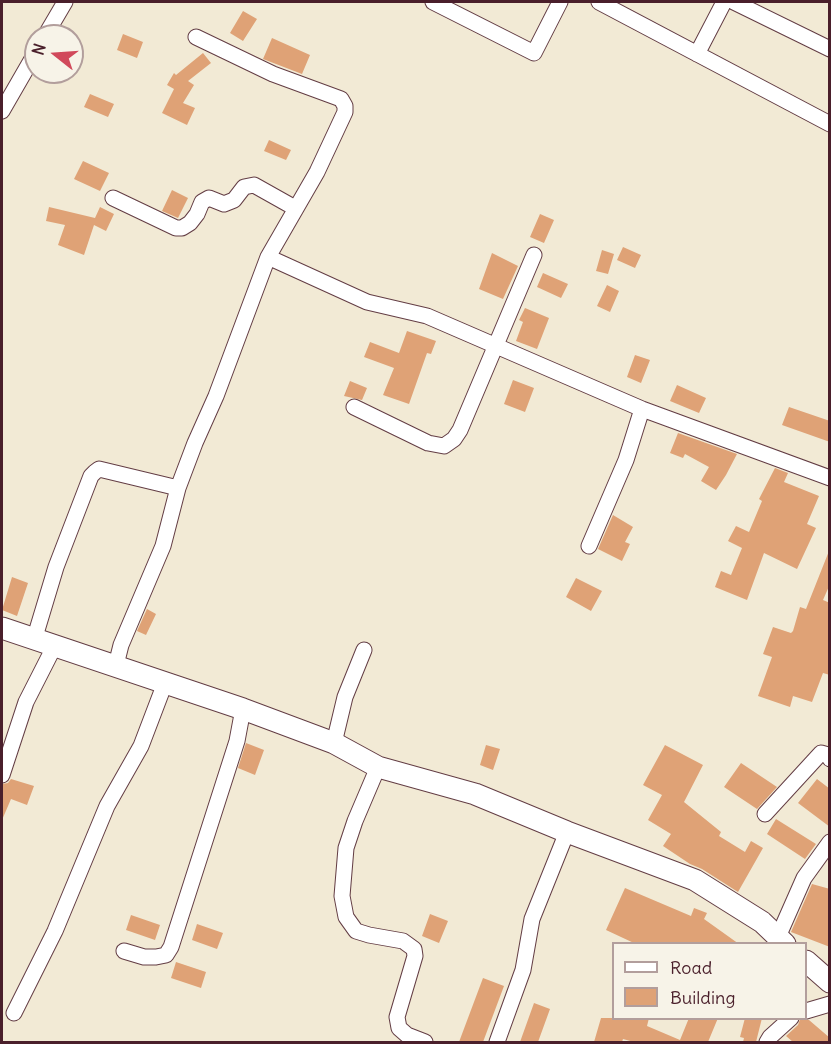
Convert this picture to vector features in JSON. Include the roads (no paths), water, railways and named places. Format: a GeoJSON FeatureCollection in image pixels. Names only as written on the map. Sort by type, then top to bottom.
{"type":"FeatureCollection","features":[{"type":"Feature","properties":{"kind":"street"},"geometry":{"type":"LineString","coordinates":[[52,24],[65,2]]}},
{"type":"Feature","properties":{"kind":"street"},"geometry":{"type":"LineString","coordinates":[[433,2],[534,53],[560,2]]}},
{"type":"Feature","properties":{"kind":"street"},"geometry":{"type":"LineString","coordinates":[[599,2],[830,124]]}},
{"type":"Feature","properties":{"kind":"street"},"geometry":{"type":"LineString","coordinates":[[697,54],[724,2]]}},
{"type":"Feature","properties":{"kind":"street"},"geometry":{"type":"LineString","coordinates":[[734,2],[830,49]]}},
{"type":"Feature","properties":{"kind":"street"},"geometry":{"type":"LineString","coordinates":[[116,665],[121,645],[163,546],[178,488],[216,396],[268,257],[317,172],[342,119],[345,106],[341,99],[273,74],[195,37]]}},
{"type":"Feature","properties":{"kind":"street"},"geometry":{"type":"LineString","coordinates":[[2,111],[24,73]]}},
{"type":"Feature","properties":{"kind":"street"},"geometry":{"type":"LineString","coordinates":[[113,198],[176,228],[182,228],[190,223],[202,202],[209,198],[224,204],[234,200],[244,187],[254,185],[295,208]]}},
{"type":"Feature","properties":{"kind":"street"},"geometry":{"type":"LineString","coordinates":[[354,407],[428,443],[444,446],[454,439],[460,430],[534,255]]}},
{"type":"Feature","properties":{"kind":"street"},"geometry":{"type":"LineString","coordinates":[[268,257],[367,302],[427,316],[642,409],[830,478]]}},
{"type":"Feature","properties":{"kind":"street"},"geometry":{"type":"LineString","coordinates":[[589,546],[626,460],[642,409]]}},
{"type":"Feature","properties":{"kind":"street"},"geometry":{"type":"LineString","coordinates":[[34,640],[56,567],[91,476],[99,469],[178,488]]}},
{"type":"Feature","properties":{"kind":"street"},"geometry":{"type":"LineString","coordinates":[[2,628],[54,647],[116,665],[334,742],[378,767],[475,794],[567,832],[695,880],[762,922],[782,940],[804,878],[830,842]]}},
{"type":"Feature","properties":{"kind":"street"},"geometry":{"type":"LineString","coordinates":[[2,775],[26,702],[54,647]]}},
{"type":"Feature","properties":{"kind":"street"},"geometry":{"type":"LineString","coordinates":[[334,742],[345,697],[364,650]]}},
{"type":"Feature","properties":{"kind":"street"},"geometry":{"type":"LineString","coordinates":[[14,1013],[55,931],[107,806],[141,746],[165,683]]}},
{"type":"Feature","properties":{"kind":"street"},"geometry":{"type":"LineString","coordinates":[[124,951],[144,957],[156,957],[166,955],[171,947],[237,741],[243,710]]}},
{"type":"Feature","properties":{"kind":"street"},"geometry":{"type":"LineString","coordinates":[[765,814],[821,753],[830,759]]}},
{"type":"Feature","properties":{"kind":"street"},"geometry":{"type":"LineString","coordinates":[[378,767],[346,848],[342,886],[346,917],[356,931],[403,941],[412,947],[415,956],[397,1017],[399,1028],[407,1035],[425,1042]]}},
{"type":"Feature","properties":{"kind":"street"},"geometry":{"type":"LineString","coordinates":[[497,1042],[523,970],[532,919],[567,832]]}},
{"type":"Feature","properties":{"kind":"street"},"geometry":{"type":"LineString","coordinates":[[807,962],[830,982]]}},
{"type":"Feature","properties":{"kind":"street"},"geometry":{"type":"LineString","coordinates":[[807,1011],[830,1004]]}},
{"type":"Feature","properties":{"kind":"street"},"geometry":{"type":"LineString","coordinates":[[767,1042],[789,1020]]}}]}
